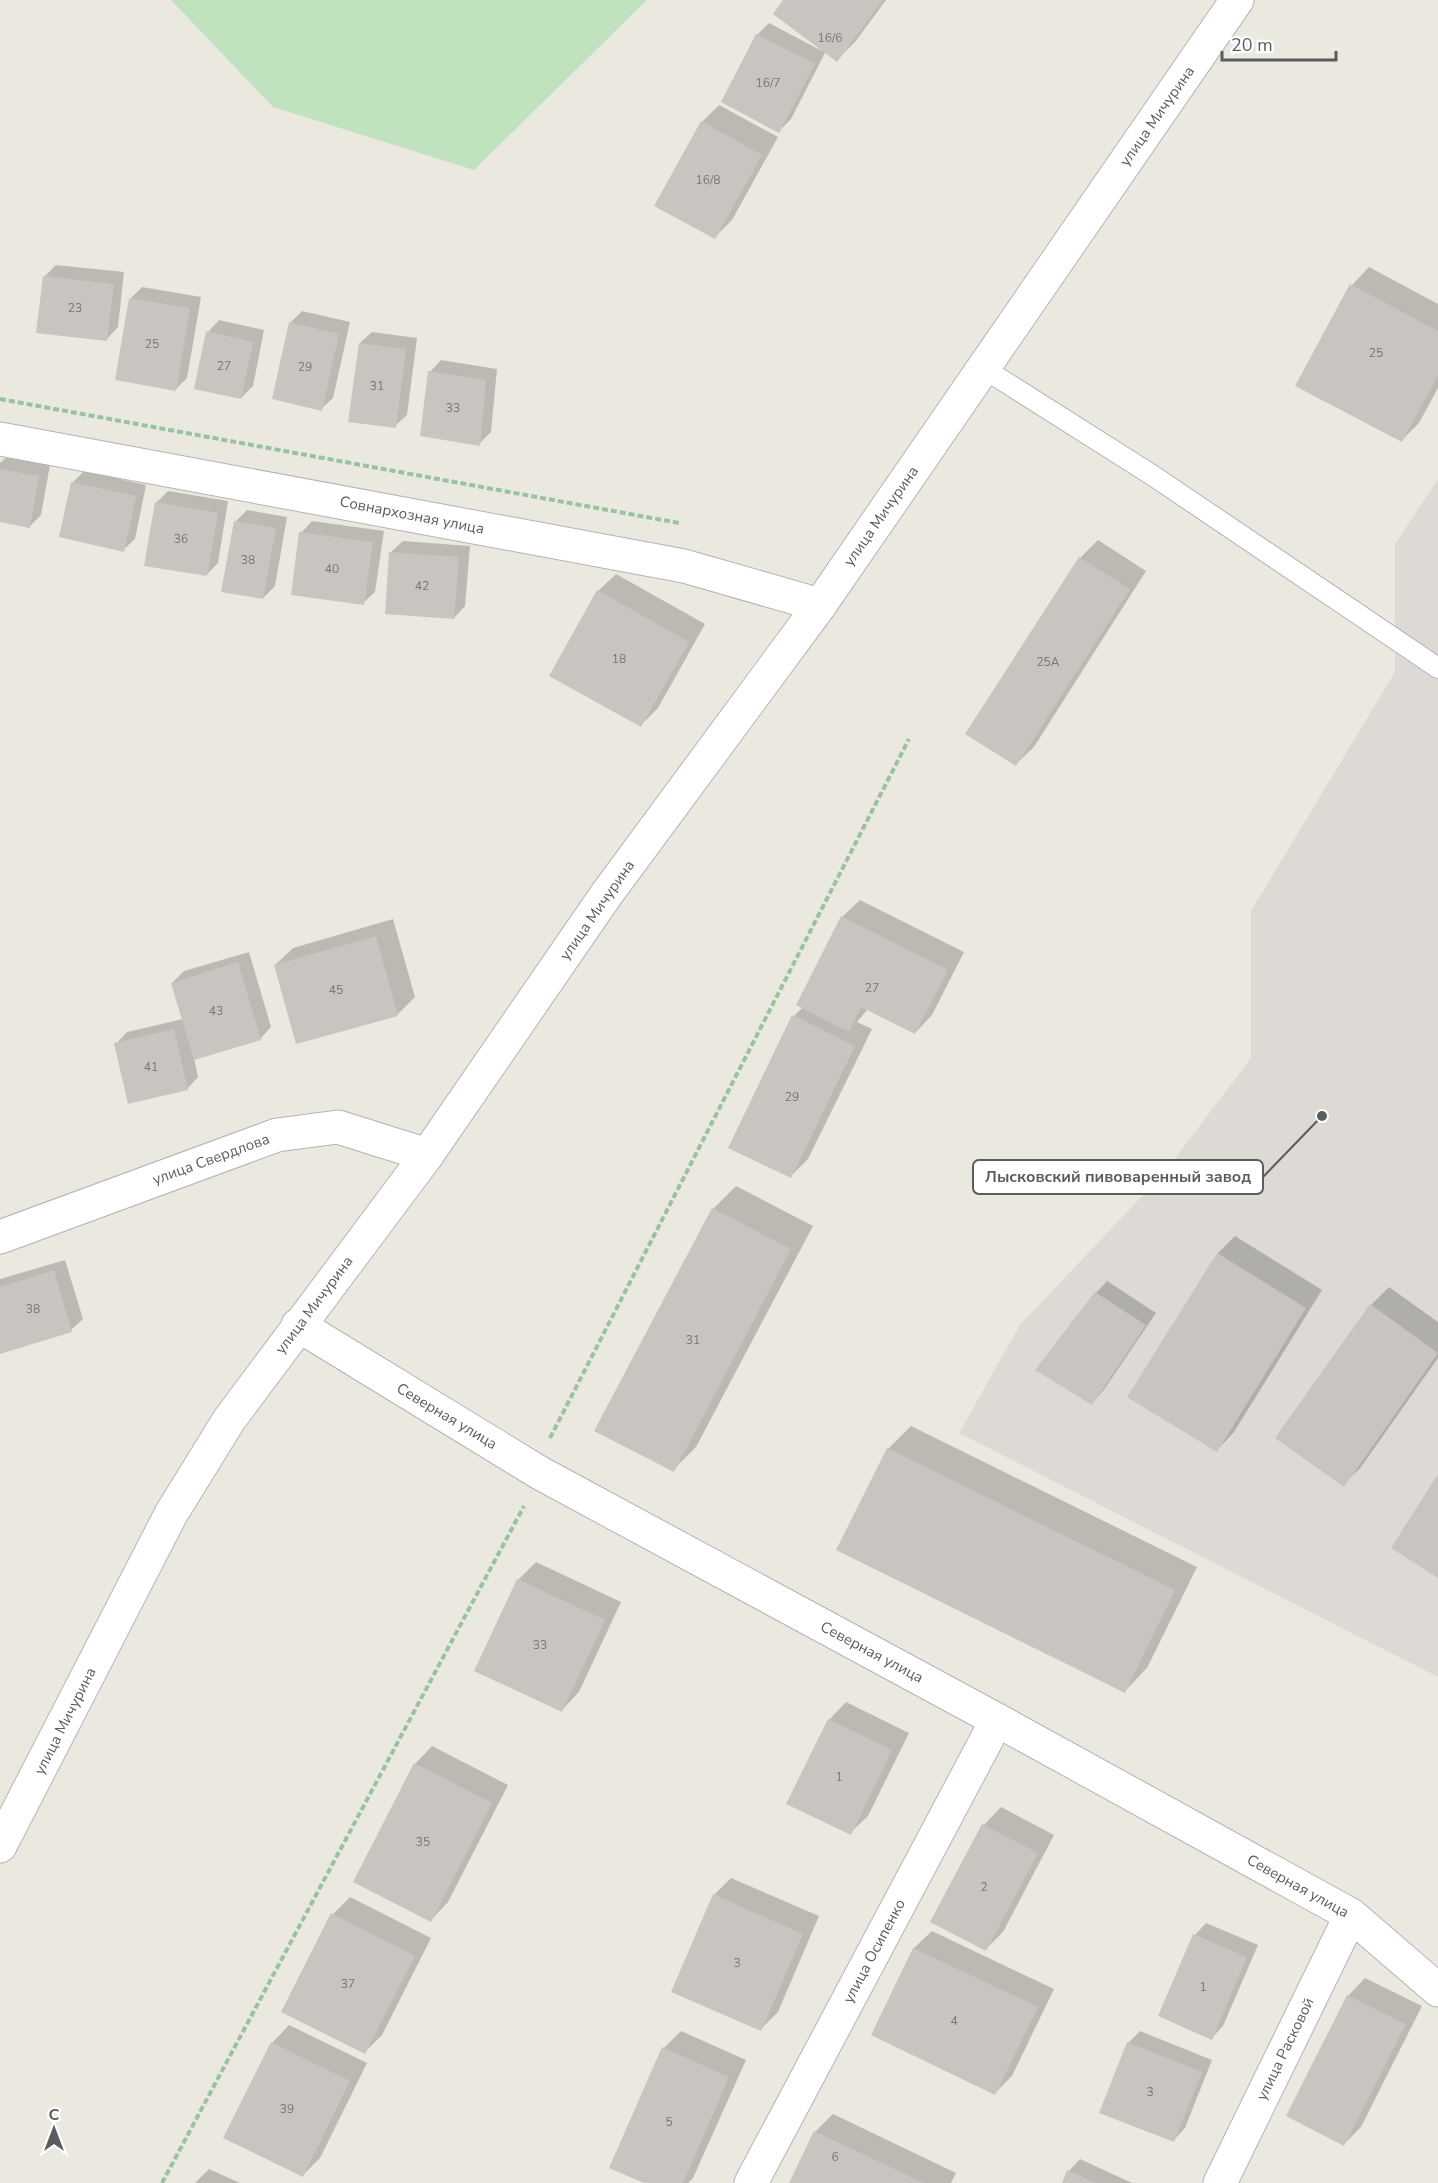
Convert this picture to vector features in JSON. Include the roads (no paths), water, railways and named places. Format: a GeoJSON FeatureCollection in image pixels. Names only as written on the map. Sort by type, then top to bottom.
{"type":"FeatureCollection","features":[{"type":"Feature","properties":{"kind":"street","name":"улица Мичурина"},"geometry":{"type":"LineString","coordinates":[[0,1846],[171,1514],[229,1420],[427,1155],[606,895],[820,605],[1237,0]]}},
{"type":"Feature","properties":{"kind":"street","name":"Совнархозная улица"},"geometry":{"type":"LineString","coordinates":[[0,439],[684,566],[820,605]]}},
{"type":"Feature","properties":{"kind":"street","name":"улица Свердлова"},"geometry":{"type":"LineString","coordinates":[[0,1237],[277,1135],[338,1127],[427,1155]]}},
{"type":"Feature","properties":{"kind":"street","name":"Северная улица"},"geometry":{"type":"LineString","coordinates":[[298,1325],[540,1473],[997,1720],[1351,1915],[1438,1990]]}},
{"type":"Feature","properties":{"kind":"street","name":"улица Осипенко"},"geometry":{"type":"LineString","coordinates":[[751,2183],[997,1720]]}},
{"type":"Feature","properties":{"kind":"street","name":"улица Расковой"},"geometry":{"type":"LineString","coordinates":[[1220,2183],[1351,1915]]}},
{"type":"Feature","properties":{"kind":"lane"},"geometry":{"type":"LineString","coordinates":[[983,368],[1152,475],[1438,668]]}},
{"type":"Feature","properties":{"kind":"place","name":"Лысковский пивоваренный завод"},"geometry":{"type":"Point","coordinates":[1322,1116]}}]}
